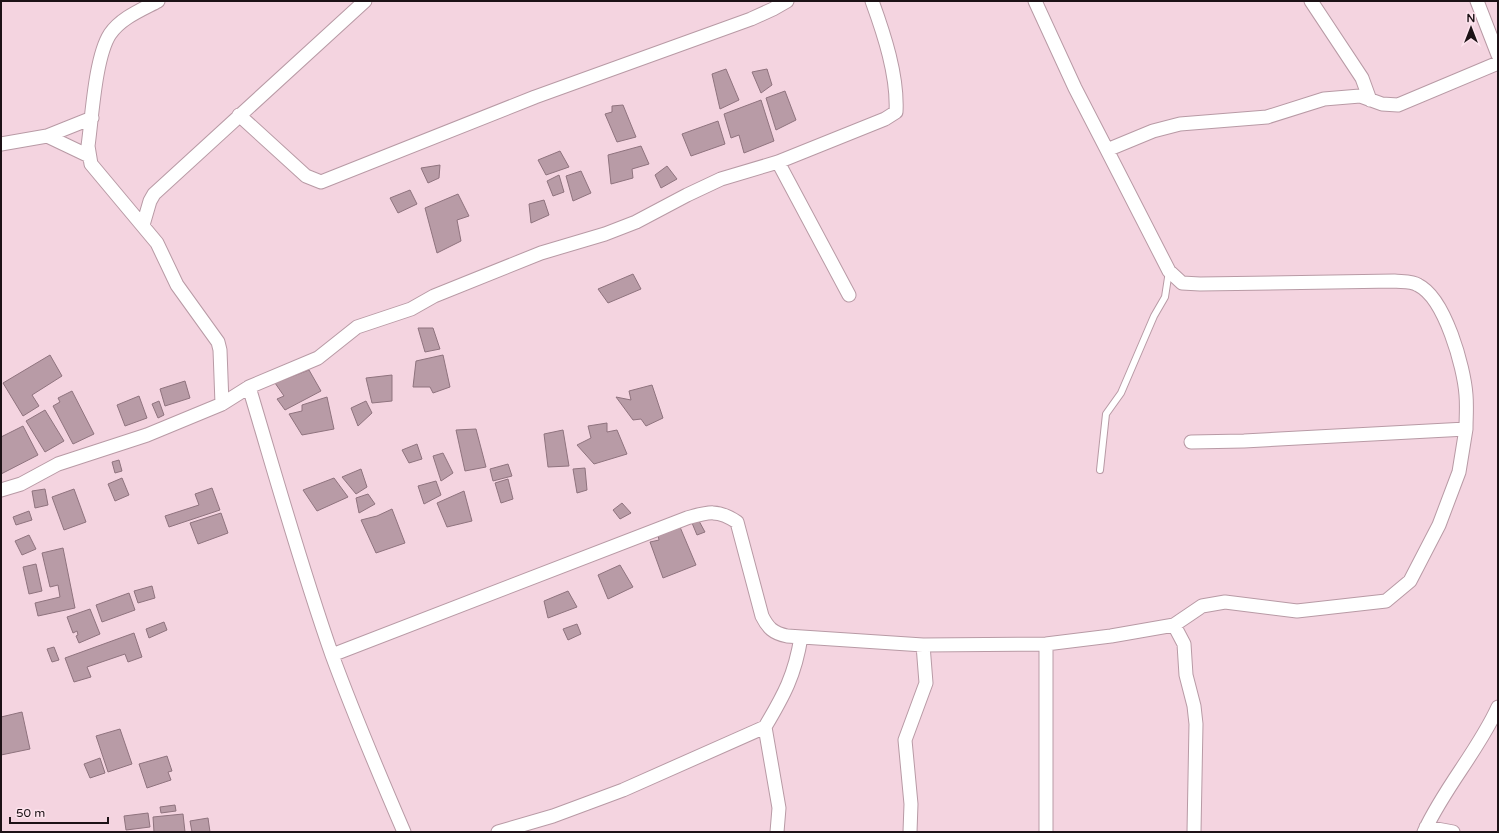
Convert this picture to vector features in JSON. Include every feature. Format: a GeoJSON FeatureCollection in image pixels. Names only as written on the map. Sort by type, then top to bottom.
{"type":"FeatureCollection","features":[{"type":"Feature","properties":{"kind":"street"},"geometry":{"type":"LineString","coordinates":[[158,1],[129,16],[110,35],[99,63],[89,156],[91,164],[157,243],[177,285],[218,342],[220,350],[222,404]]}},
{"type":"Feature","properties":{"kind":"street"},"geometry":{"type":"LineString","coordinates":[[143,225],[150,201],[154,194],[364,1]]}},
{"type":"Feature","properties":{"kind":"street"},"geometry":{"type":"LineString","coordinates":[[239,115],[306,176],[321,182],[535,97],[751,19],[774,9],[787,1]]}},
{"type":"Feature","properties":{"kind":"street"},"geometry":{"type":"LineString","coordinates":[[1,490],[21,484],[58,464],[147,435],[222,404],[248,387],[318,358],[357,327],[410,309],[434,296],[541,253],[605,234],[636,222],[721,179],[778,162],[885,119],[896,112],[897,99],[885,35],[872,1]]}},
{"type":"Feature","properties":{"kind":"street"},"geometry":{"type":"LineString","coordinates":[[332,655],[687,518],[708,512],[725,514],[737,522],[762,616],[767,627],[776,634],[801,637],[923,645],[1046,644],[1111,636],[1174,625],[1202,606],[1225,602],[1297,611],[1386,601],[1410,581],[1440,525],[1460,472],[1466,430],[1466,395],[1459,355],[1446,320],[1431,294],[1418,284],[1394,281],[1200,284],[1182,282],[1169,271],[1075,88],[1034,1]]}},
{"type":"Feature","properties":{"kind":"street"},"geometry":{"type":"LineString","coordinates":[[1311,1],[1362,78],[1370,100]]}},
{"type":"Feature","properties":{"kind":"street"},"geometry":{"type":"LineString","coordinates":[[1477,1],[1498,55]]}},
{"type":"Feature","properties":{"kind":"street"},"geometry":{"type":"LineString","coordinates":[[1107,150],[1153,131],[1180,124],[1267,117],[1324,99],[1360,96],[1382,104],[1398,105],[1498,63]]}},
{"type":"Feature","properties":{"kind":"street"},"geometry":{"type":"LineString","coordinates":[[1,144],[47,136],[92,118]]}},
{"type":"Feature","properties":{"kind":"street"},"geometry":{"type":"LineString","coordinates":[[47,136],[89,156]]}},
{"type":"Feature","properties":{"kind":"street"},"geometry":{"type":"LineString","coordinates":[[778,162],[849,295]]}},
{"type":"Feature","properties":{"kind":"street"},"geometry":{"type":"LineString","coordinates":[[248,387],[303,567],[332,655],[361,732],[404,832]]}},
{"type":"Feature","properties":{"kind":"street"},"geometry":{"type":"LineString","coordinates":[[1191,442],[1244,441],[1466,430]]}},
{"type":"Feature","properties":{"kind":"street"},"geometry":{"type":"LineString","coordinates":[[1174,625],[1184,644],[1186,675],[1194,706],[1196,724],[1194,832]]}},
{"type":"Feature","properties":{"kind":"street"},"geometry":{"type":"LineString","coordinates":[[498,832],[553,816],[623,790],[764,727],[785,693],[797,662],[801,637]]}},
{"type":"Feature","properties":{"kind":"street"},"geometry":{"type":"LineString","coordinates":[[1046,644],[1046,832]]}},
{"type":"Feature","properties":{"kind":"street"},"geometry":{"type":"LineString","coordinates":[[910,832],[911,804],[905,740],[926,683],[923,645]]}},
{"type":"Feature","properties":{"kind":"street"},"geometry":{"type":"LineString","coordinates":[[1453,832],[1425,830],[1491,723],[1498,707]]}},
{"type":"Feature","properties":{"kind":"street"},"geometry":{"type":"LineString","coordinates":[[764,727],[779,808],[777,832]]}},
{"type":"Feature","properties":{"kind":"lane"},"geometry":{"type":"LineString","coordinates":[[1100,470],[1106,414],[1121,393],[1165,297],[1169,271]]}},
{"type":"Feature","properties":{"kind":"building"},"geometry":{"type":"Polygon","coordinates":[[[726,69],[739,100],[720,109],[712,74],[726,69]]]}},
{"type":"Feature","properties":{"kind":"building"},"geometry":{"type":"Polygon","coordinates":[[[767,69],[772,85],[761,93],[752,72],[767,69]]]}},
{"type":"Feature","properties":{"kind":"building"},"geometry":{"type":"Polygon","coordinates":[[[785,91],[796,120],[776,130],[766,98],[785,91]]]}},
{"type":"Feature","properties":{"kind":"building"},"geometry":{"type":"Polygon","coordinates":[[[761,100],[774,141],[744,153],[739,135],[731,138],[724,114],[761,100]]]}},
{"type":"Feature","properties":{"kind":"building"},"geometry":{"type":"Polygon","coordinates":[[[623,105],[636,137],[617,142],[605,114],[612,112],[612,106],[623,105]]]}},
{"type":"Feature","properties":{"kind":"building"},"geometry":{"type":"Polygon","coordinates":[[[718,121],[725,144],[691,156],[682,134],[718,121]]]}},
{"type":"Feature","properties":{"kind":"building"},"geometry":{"type":"Polygon","coordinates":[[[641,146],[649,164],[632,169],[633,178],[611,184],[608,155],[641,146]]]}},
{"type":"Feature","properties":{"kind":"building"},"geometry":{"type":"Polygon","coordinates":[[[560,151],[569,167],[546,175],[538,160],[560,151]]]}},
{"type":"Feature","properties":{"kind":"building"},"geometry":{"type":"Polygon","coordinates":[[[440,165],[439,178],[428,183],[421,168],[440,165]]]}},
{"type":"Feature","properties":{"kind":"building"},"geometry":{"type":"Polygon","coordinates":[[[667,166],[677,179],[661,188],[655,175],[667,166]]]}},
{"type":"Feature","properties":{"kind":"building"},"geometry":{"type":"Polygon","coordinates":[[[581,171],[591,193],[573,201],[566,176],[581,171]]]}},
{"type":"Feature","properties":{"kind":"building"},"geometry":{"type":"Polygon","coordinates":[[[559,175],[564,192],[553,196],[547,181],[559,175]]]}},
{"type":"Feature","properties":{"kind":"building"},"geometry":{"type":"Polygon","coordinates":[[[410,190],[417,204],[398,213],[390,198],[410,190]]]}},
{"type":"Feature","properties":{"kind":"building"},"geometry":{"type":"Polygon","coordinates":[[[458,194],[469,216],[457,220],[461,241],[437,253],[425,208],[458,194]]]}},
{"type":"Feature","properties":{"kind":"building"},"geometry":{"type":"Polygon","coordinates":[[[544,200],[549,215],[531,223],[529,204],[544,200]]]}},
{"type":"Feature","properties":{"kind":"building"},"geometry":{"type":"Polygon","coordinates":[[[633,274],[641,289],[608,303],[598,289],[633,274]]]}},
{"type":"Feature","properties":{"kind":"building"},"geometry":{"type":"Polygon","coordinates":[[[418,328],[433,328],[440,349],[425,352],[418,328]]]}},
{"type":"Feature","properties":{"kind":"building"},"geometry":{"type":"Polygon","coordinates":[[[50,355],[62,376],[32,395],[39,406],[23,416],[3,383],[50,355]]]}},
{"type":"Feature","properties":{"kind":"building"},"geometry":{"type":"Polygon","coordinates":[[[443,355],[450,387],[433,393],[430,387],[413,387],[416,361],[443,355]]]}},
{"type":"Feature","properties":{"kind":"building"},"geometry":{"type":"Polygon","coordinates":[[[309,370],[321,391],[285,410],[277,399],[284,396],[275,383],[309,370]]]}},
{"type":"Feature","properties":{"kind":"building"},"geometry":{"type":"Polygon","coordinates":[[[392,375],[392,401],[372,403],[366,378],[392,375]]]}},
{"type":"Feature","properties":{"kind":"building"},"geometry":{"type":"Polygon","coordinates":[[[185,381],[190,398],[165,406],[160,389],[185,381]]]}},
{"type":"Feature","properties":{"kind":"building"},"geometry":{"type":"Polygon","coordinates":[[[652,385],[663,418],[646,426],[641,419],[633,420],[616,397],[631,400],[629,391],[652,385]]]}},
{"type":"Feature","properties":{"kind":"building"},"geometry":{"type":"Polygon","coordinates":[[[72,391],[94,434],[73,444],[53,406],[60,402],[58,398],[72,391]]]}},
{"type":"Feature","properties":{"kind":"building"},"geometry":{"type":"Polygon","coordinates":[[[139,396],[147,418],[125,426],[117,405],[139,396]]]}},
{"type":"Feature","properties":{"kind":"building"},"geometry":{"type":"Polygon","coordinates":[[[327,397],[334,429],[302,435],[289,414],[302,411],[302,405],[327,397]]]}},
{"type":"Feature","properties":{"kind":"building"},"geometry":{"type":"Polygon","coordinates":[[[159,401],[164,415],[158,418],[152,404],[159,401]]]}},
{"type":"Feature","properties":{"kind":"building"},"geometry":{"type":"Polygon","coordinates":[[[366,401],[372,413],[358,426],[351,408],[366,401]]]}},
{"type":"Feature","properties":{"kind":"building"},"geometry":{"type":"Polygon","coordinates":[[[45,410],[64,441],[45,452],[26,421],[45,410]]]}},
{"type":"Feature","properties":{"kind":"building"},"geometry":{"type":"Polygon","coordinates":[[[607,423],[607,432],[617,430],[627,454],[594,464],[577,445],[591,438],[588,426],[607,423]]]}},
{"type":"Feature","properties":{"kind":"building"},"geometry":{"type":"Polygon","coordinates":[[[23,426],[38,455],[1,474],[1,437],[23,426]]]}},
{"type":"Feature","properties":{"kind":"building"},"geometry":{"type":"Polygon","coordinates":[[[476,429],[486,467],[465,471],[456,430],[476,429]]]}},
{"type":"Feature","properties":{"kind":"building"},"geometry":{"type":"Polygon","coordinates":[[[563,430],[569,466],[548,467],[544,434],[563,430]]]}},
{"type":"Feature","properties":{"kind":"building"},"geometry":{"type":"Polygon","coordinates":[[[417,444],[422,459],[409,463],[402,450],[417,444]]]}},
{"type":"Feature","properties":{"kind":"building"},"geometry":{"type":"Polygon","coordinates":[[[443,453],[453,473],[441,481],[433,456],[443,453]]]}},
{"type":"Feature","properties":{"kind":"building"},"geometry":{"type":"Polygon","coordinates":[[[119,460],[122,471],[115,473],[112,462],[119,460]]]}},
{"type":"Feature","properties":{"kind":"building"},"geometry":{"type":"Polygon","coordinates":[[[508,464],[512,476],[493,481],[490,469],[508,464]]]}},
{"type":"Feature","properties":{"kind":"building"},"geometry":{"type":"Polygon","coordinates":[[[585,468],[587,490],[577,493],[573,469],[585,468]]]}},
{"type":"Feature","properties":{"kind":"building"},"geometry":{"type":"Polygon","coordinates":[[[361,469],[367,487],[356,494],[342,477],[361,469]]]}},
{"type":"Feature","properties":{"kind":"building"},"geometry":{"type":"Polygon","coordinates":[[[122,478],[129,495],[115,501],[108,484],[122,478]]]}},
{"type":"Feature","properties":{"kind":"building"},"geometry":{"type":"Polygon","coordinates":[[[334,478],[348,497],[317,511],[303,490],[334,478]]]}},
{"type":"Feature","properties":{"kind":"building"},"geometry":{"type":"Polygon","coordinates":[[[508,479],[513,499],[501,503],[495,483],[508,479]]]}},
{"type":"Feature","properties":{"kind":"building"},"geometry":{"type":"Polygon","coordinates":[[[436,481],[441,495],[424,504],[418,486],[436,481]]]}},
{"type":"Feature","properties":{"kind":"building"},"geometry":{"type":"Polygon","coordinates":[[[212,488],[220,510],[169,527],[165,516],[199,505],[195,494],[212,488]]]}},
{"type":"Feature","properties":{"kind":"building"},"geometry":{"type":"Polygon","coordinates":[[[45,489],[48,505],[35,508],[32,491],[45,489]]]}},
{"type":"Feature","properties":{"kind":"building"},"geometry":{"type":"Polygon","coordinates":[[[74,489],[86,522],[64,530],[52,497],[74,489]]]}},
{"type":"Feature","properties":{"kind":"building"},"geometry":{"type":"Polygon","coordinates":[[[464,491],[472,521],[447,527],[437,503],[464,491]]]}},
{"type":"Feature","properties":{"kind":"building"},"geometry":{"type":"Polygon","coordinates":[[[368,494],[375,504],[359,513],[356,498],[368,494]]]}},
{"type":"Feature","properties":{"kind":"building"},"geometry":{"type":"Polygon","coordinates":[[[622,503],[631,513],[620,519],[613,510],[622,503]]]}},
{"type":"Feature","properties":{"kind":"building"},"geometry":{"type":"Polygon","coordinates":[[[392,509],[405,543],[376,553],[361,520],[377,516],[392,509]]]}},
{"type":"Feature","properties":{"kind":"building"},"geometry":{"type":"Polygon","coordinates":[[[29,511],[32,520],[16,525],[13,517],[29,511]]]}},
{"type":"Feature","properties":{"kind":"building"},"geometry":{"type":"Polygon","coordinates":[[[221,513],[228,533],[198,544],[190,523],[221,513]]]}},
{"type":"Feature","properties":{"kind":"building"},"geometry":{"type":"Polygon","coordinates":[[[699,521],[705,532],[697,535],[692,523],[699,521]]]}},
{"type":"Feature","properties":{"kind":"building"},"geometry":{"type":"Polygon","coordinates":[[[680,527],[696,565],[663,578],[650,542],[659,540],[658,535],[680,527]]]}},
{"type":"Feature","properties":{"kind":"building"},"geometry":{"type":"Polygon","coordinates":[[[29,535],[36,549],[22,555],[15,541],[29,535]]]}},
{"type":"Feature","properties":{"kind":"building"},"geometry":{"type":"Polygon","coordinates":[[[63,548],[75,608],[38,616],[35,603],[60,597],[58,585],[50,587],[42,553],[63,548]]]}},
{"type":"Feature","properties":{"kind":"building"},"geometry":{"type":"Polygon","coordinates":[[[36,564],[42,591],[29,594],[23,567],[36,564]]]}},
{"type":"Feature","properties":{"kind":"building"},"geometry":{"type":"Polygon","coordinates":[[[620,565],[633,587],[608,599],[598,575],[620,565]]]}},
{"type":"Feature","properties":{"kind":"building"},"geometry":{"type":"Polygon","coordinates":[[[152,586],[155,598],[138,603],[134,591],[152,586]]]}},
{"type":"Feature","properties":{"kind":"building"},"geometry":{"type":"Polygon","coordinates":[[[568,591],[577,607],[548,618],[544,601],[568,591]]]}},
{"type":"Feature","properties":{"kind":"building"},"geometry":{"type":"Polygon","coordinates":[[[129,593],[135,610],[102,622],[96,605],[129,593]]]}},
{"type":"Feature","properties":{"kind":"building"},"geometry":{"type":"Polygon","coordinates":[[[90,609],[100,634],[79,643],[76,636],[78,635],[77,631],[73,633],[67,617],[90,609]]]}},
{"type":"Feature","properties":{"kind":"building"},"geometry":{"type":"Polygon","coordinates":[[[164,622],[167,630],[149,638],[146,629],[164,622]]]}},
{"type":"Feature","properties":{"kind":"building"},"geometry":{"type":"Polygon","coordinates":[[[577,624],[581,634],[568,640],[563,629],[577,624]]]}},
{"type":"Feature","properties":{"kind":"building"},"geometry":{"type":"Polygon","coordinates":[[[134,633],[142,657],[128,662],[125,654],[87,667],[91,677],[74,682],[65,658],[134,633]]]}},
{"type":"Feature","properties":{"kind":"building"},"geometry":{"type":"Polygon","coordinates":[[[54,647],[59,660],[52,662],[47,649],[54,647]]]}},
{"type":"Feature","properties":{"kind":"building"},"geometry":{"type":"Polygon","coordinates":[[[22,712],[30,749],[1,755],[1,717],[22,712]]]}},
{"type":"Feature","properties":{"kind":"building"},"geometry":{"type":"Polygon","coordinates":[[[120,729],[132,764],[108,772],[96,736],[120,729]]]}},
{"type":"Feature","properties":{"kind":"building"},"geometry":{"type":"Polygon","coordinates":[[[167,756],[172,771],[168,772],[171,780],[147,788],[139,764],[167,756]]]}},
{"type":"Feature","properties":{"kind":"building"},"geometry":{"type":"Polygon","coordinates":[[[100,758],[105,773],[90,778],[84,764],[100,758]]]}},
{"type":"Feature","properties":{"kind":"building"},"geometry":{"type":"Polygon","coordinates":[[[175,805],[176,811],[161,813],[160,807],[175,805]]]}},
{"type":"Feature","properties":{"kind":"building"},"geometry":{"type":"Polygon","coordinates":[[[148,813],[150,827],[126,830],[124,816],[148,813]]]}},
{"type":"Feature","properties":{"kind":"building"},"geometry":{"type":"Polygon","coordinates":[[[183,814],[185,832],[154,832],[153,817],[183,814]]]}},
{"type":"Feature","properties":{"kind":"building"},"geometry":{"type":"Polygon","coordinates":[[[208,818],[210,832],[192,832],[190,821],[208,818]]]}}]}
